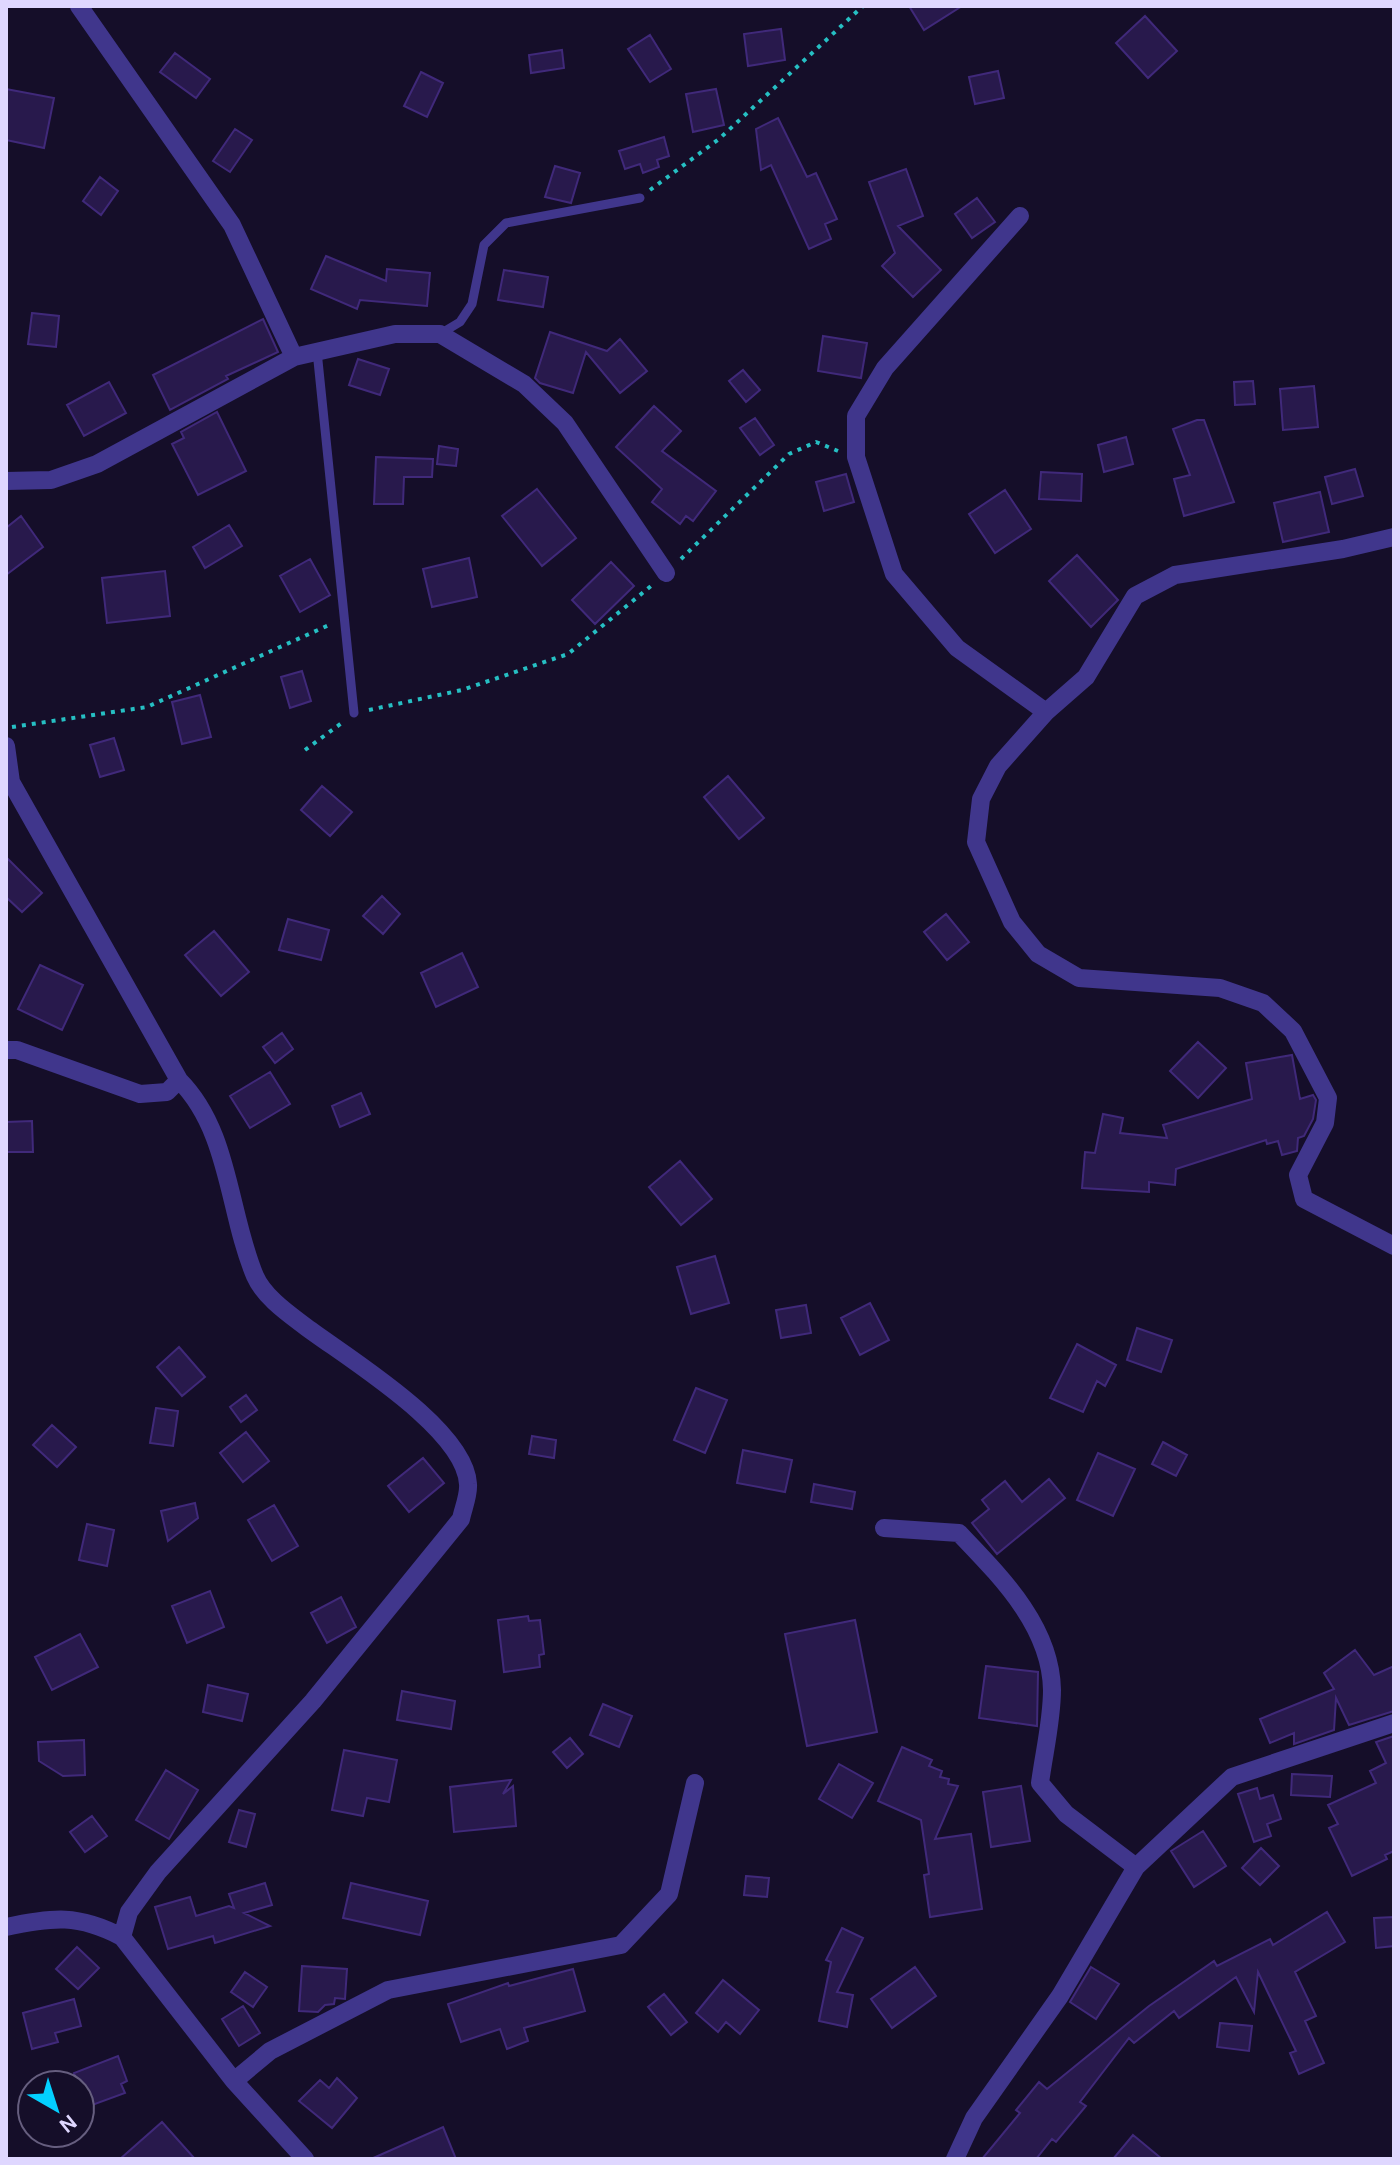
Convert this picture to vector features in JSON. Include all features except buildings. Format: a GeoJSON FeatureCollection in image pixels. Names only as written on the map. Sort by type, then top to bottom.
{"type":"FeatureCollection","features":[{"type":"Feature","properties":{"kind":"street"},"geometry":{"type":"LineString","coordinates":[[79,6],[232,225],[294,357]]}},
{"type":"Feature","properties":{"kind":"street"},"geometry":{"type":"LineString","coordinates":[[1020,216],[885,368],[856,416],[856,457],[894,574],[957,648],[1046,712]]}},
{"type":"Feature","properties":{"kind":"street"},"geometry":{"type":"LineString","coordinates":[[6,481],[51,480],[97,464],[294,357],[395,334],[440,334],[524,384],[565,423],[666,573]]}},
{"type":"Feature","properties":{"kind":"street"},"geometry":{"type":"LineString","coordinates":[[1394,537],[1343,549],[1175,575],[1135,596],[1086,677],[1046,712],[998,766],[981,799],[976,842],[1012,922],[1038,954],[1079,978],[1220,988],[1263,1003],[1293,1031],[1328,1098],[1325,1123],[1298,1175],[1304,1199],[1394,1246]]}},
{"type":"Feature","properties":{"kind":"street"},"geometry":{"type":"LineString","coordinates":[[6,746],[11,782],[179,1080],[194,1095],[219,1148],[256,1278],[283,1310],[438,1427],[461,1457],[468,1485],[461,1519],[313,1701],[158,1872],[129,1912],[122,1937]]}},
{"type":"Feature","properties":{"kind":"street"},"geometry":{"type":"LineString","coordinates":[[6,1050],[17,1050],[140,1094],[167,1092],[179,1080]]}},
{"type":"Feature","properties":{"kind":"street"},"geometry":{"type":"LineString","coordinates":[[884,1528],[959,1533],[1017,1595],[1048,1661],[1052,1691],[1040,1783],[1066,1814],[1136,1867]]}},
{"type":"Feature","properties":{"kind":"street"},"geometry":{"type":"LineString","coordinates":[[955,2159],[974,2118],[1060,1996],[1136,1867],[1232,1777],[1394,1723]]}},
{"type":"Feature","properties":{"kind":"street"},"geometry":{"type":"LineString","coordinates":[[234,2081],[270,2051],[388,1990],[621,1945],[669,1894],[695,1783]]}},
{"type":"Feature","properties":{"kind":"street"},"geometry":{"type":"LineString","coordinates":[[6,1927],[52,1917],[94,1922],[122,1937],[234,2081],[305,2159]]}},
{"type":"Feature","properties":{"kind":"lane"},"geometry":{"type":"LineString","coordinates":[[440,334],[460,322],[472,304],[484,245],[506,223],[640,198]]}},
{"type":"Feature","properties":{"kind":"lane"},"geometry":{"type":"LineString","coordinates":[[317,351],[354,713]]}},
{"type":"Feature","properties":{"kind":"path"},"geometry":{"type":"LineString","coordinates":[[640,198],[719,139],[863,6]]}},
{"type":"Feature","properties":{"kind":"path"},"geometry":{"type":"LineString","coordinates":[[305,750],[354,713],[462,690],[568,654],[666,573],[789,454],[816,442],[856,457]]}},
{"type":"Feature","properties":{"kind":"path"},"geometry":{"type":"LineString","coordinates":[[6,728],[147,707],[344,618]]}}]}
